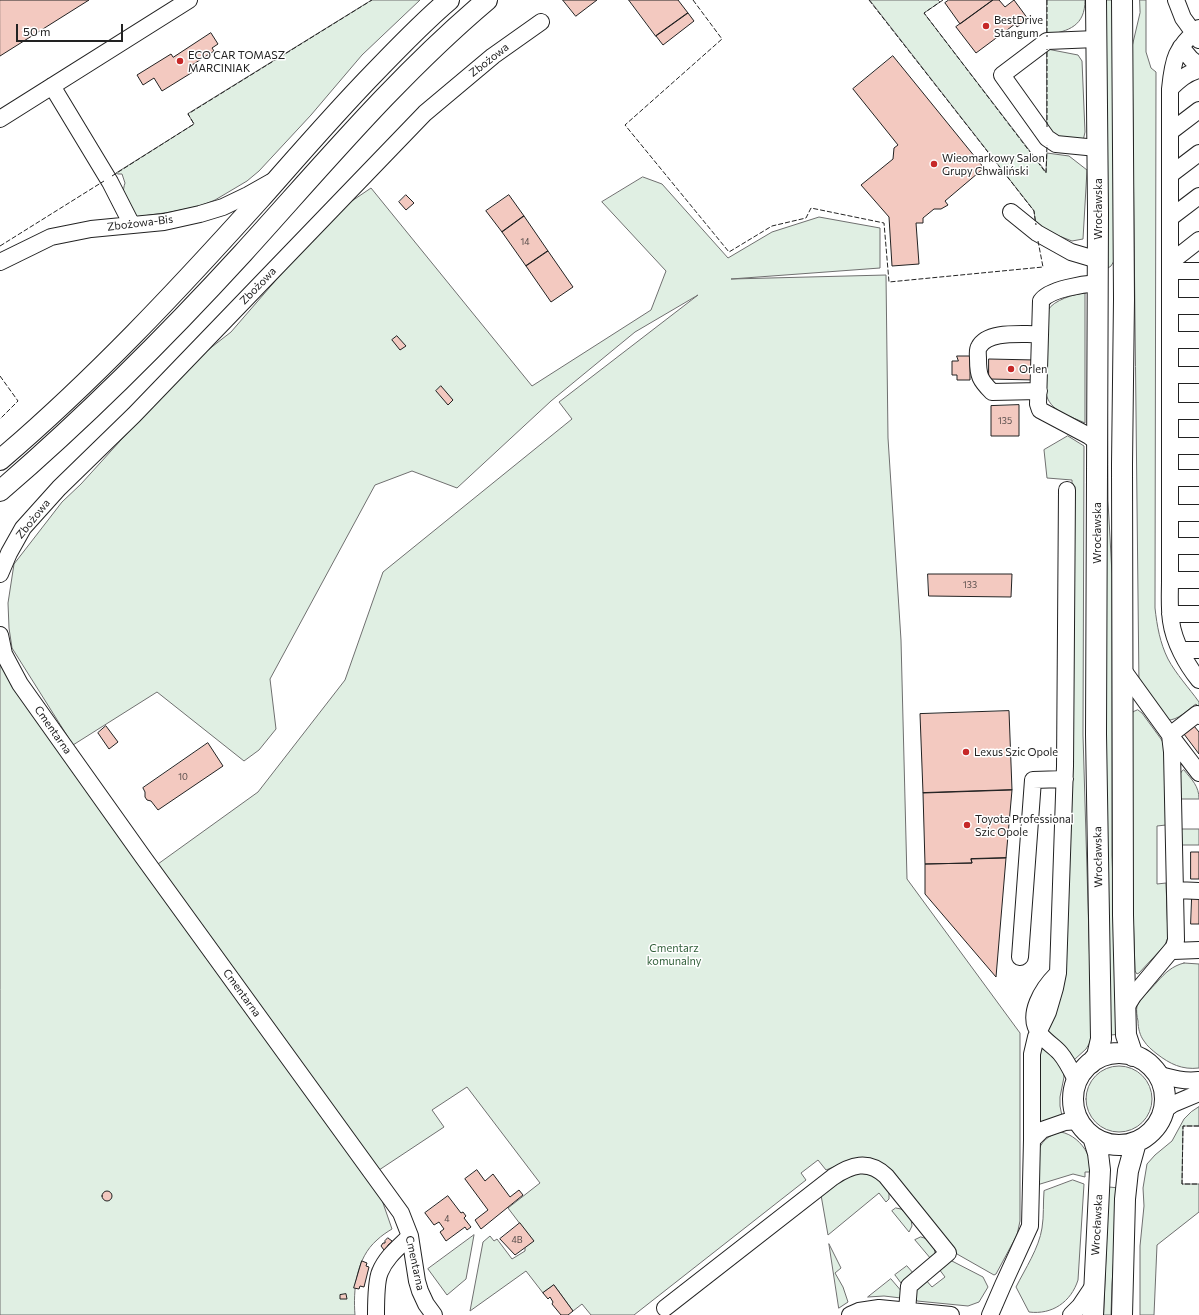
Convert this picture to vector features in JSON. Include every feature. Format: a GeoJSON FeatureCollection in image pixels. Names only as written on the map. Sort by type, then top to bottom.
{"type":"FeatureCollection","features":[{"type":"Feature","properties":{"kind":"main road"},"geometry":{"type":"LineString","coordinates":[[0,460],[62,405],[117,352],[186,280],[345,104],[406,39],[449,0]]}},
{"type":"Feature","properties":{"kind":"main road"},"geometry":{"type":"LineString","coordinates":[[0,491],[67,432],[139,363],[229,268],[355,128],[443,39],[487,0]]}},
{"type":"Feature","properties":{"kind":"main road","name":"Wrocławska"},"geometry":{"type":"LineString","coordinates":[[1091,1063],[1097,1056],[1101,1039],[1096,734],[1098,260],[1096,0]]}},
{"type":"Feature","properties":{"kind":"main road"},"geometry":{"type":"LineString","coordinates":[[1122,0],[1124,311],[1122,464],[1123,915],[1126,1035],[1133,1056]]}},
{"type":"Feature","properties":{"kind":"main road"},"geometry":{"type":"LineString","coordinates":[[1098,283],[1107,285],[1113,289],[1121,300],[1124,311]]}},
{"type":"Feature","properties":{"kind":"main road"},"geometry":{"type":"LineString","coordinates":[[1120,1054],[1133,1056],[1147,1063],[1157,1074],[1164,1092],[1164,1111],[1153,1130],[1136,1142],[1127,1145],[1114,1145],[1100,1141],[1082,1127],[1079,1120],[1074,1105],[1074,1090],[1077,1082],[1085,1069],[1091,1063],[1107,1055],[1120,1054]]}},
{"type":"Feature","properties":{"kind":"main road","name":"Wrocławska"},"geometry":{"type":"LineString","coordinates":[[1093,1137],[1098,1153],[1100,1170],[1093,1315]]}},
{"type":"Feature","properties":{"kind":"main road"},"geometry":{"type":"LineString","coordinates":[[1122,1315],[1125,1199],[1128,1170],[1136,1142]]}},
{"type":"Feature","properties":{"kind":"street"},"geometry":{"type":"LineString","coordinates":[[0,119],[189,0]]}},
{"type":"Feature","properties":{"kind":"street"},"geometry":{"type":"LineString","coordinates":[[1176,0],[1183,18],[1197,34],[1181,47],[1174,60],[1170,89],[1170,614],[1173,631],[1181,650],[1199,680]]}},
{"type":"Feature","properties":{"kind":"street","name":"Zbożowa"},"geometry":{"type":"LineString","coordinates":[[0,574],[8,553],[23,528],[59,488],[139,409],[425,113],[493,56],[541,22]]}},
{"type":"Feature","properties":{"kind":"street"},"geometry":{"type":"LineString","coordinates":[[1096,39],[1047,41],[1002,75],[1047,138],[1056,144],[1097,148]]}},
{"type":"Feature","properties":{"kind":"street"},"geometry":{"type":"LineString","coordinates":[[1181,47],[1199,65]]}},
{"type":"Feature","properties":{"kind":"street"},"geometry":{"type":"LineString","coordinates":[[1170,89],[1185,76],[1199,70]]}},
{"type":"Feature","properties":{"kind":"street"},"geometry":{"type":"LineString","coordinates":[[52,86],[110,182],[132,225]]}},
{"type":"Feature","properties":{"kind":"street"},"geometry":{"type":"LineString","coordinates":[[1170,132],[1199,110]]}},
{"type":"Feature","properties":{"kind":"street"},"geometry":{"type":"LineString","coordinates":[[1170,175],[1199,153]]}},
{"type":"Feature","properties":{"kind":"street","name":"Zbożowa-Bis"},"geometry":{"type":"LineString","coordinates":[[0,262],[51,237],[91,229],[164,222],[200,214],[248,195],[278,178]]}},
{"type":"Feature","properties":{"kind":"street"},"geometry":{"type":"LineString","coordinates":[[1170,218],[1199,196]]}},
{"type":"Feature","properties":{"kind":"street"},"geometry":{"type":"LineString","coordinates":[[1011,212],[1037,233],[1072,252],[1098,260]]}},
{"type":"Feature","properties":{"kind":"street"},"geometry":{"type":"LineString","coordinates":[[1170,266],[1199,240]]}},
{"type":"Feature","properties":{"kind":"street"},"geometry":{"type":"LineString","coordinates":[[1170,266],[1199,271]]}},
{"type":"Feature","properties":{"kind":"street"},"geometry":{"type":"LineString","coordinates":[[1097,442],[1089,436],[1040,410],[1038,404],[1041,301],[1047,294],[1082,284],[1098,283]]}},
{"type":"Feature","properties":{"kind":"street"},"geometry":{"type":"LineString","coordinates":[[1170,306],[1199,306]]}},
{"type":"Feature","properties":{"kind":"street"},"geometry":{"type":"LineString","coordinates":[[1039,391],[992,392],[982,382],[978,371],[978,348],[985,339],[996,335],[1040,334]]}},
{"type":"Feature","properties":{"kind":"street"},"geometry":{"type":"LineString","coordinates":[[1170,340],[1199,340]]}},
{"type":"Feature","properties":{"kind":"street"},"geometry":{"type":"LineString","coordinates":[[1170,374],[1199,375]]}},
{"type":"Feature","properties":{"kind":"street"},"geometry":{"type":"LineString","coordinates":[[1170,411],[1199,411]]}},
{"type":"Feature","properties":{"kind":"street"},"geometry":{"type":"LineString","coordinates":[[1170,446],[1199,446]]}},
{"type":"Feature","properties":{"kind":"street"},"geometry":{"type":"LineString","coordinates":[[1170,478],[1199,478]]}},
{"type":"Feature","properties":{"kind":"street"},"geometry":{"type":"LineString","coordinates":[[990,1315],[1030,1226],[1032,1054],[1038,1032],[1036,1022],[1037,1002],[1041,993],[1058,973],[1065,779],[1067,490]]}},
{"type":"Feature","properties":{"kind":"street"},"geometry":{"type":"LineString","coordinates":[[1170,513],[1199,513]]}},
{"type":"Feature","properties":{"kind":"street"},"geometry":{"type":"LineString","coordinates":[[1170,546],[1199,546]]}},
{"type":"Feature","properties":{"kind":"street"},"geometry":{"type":"LineString","coordinates":[[1170,580],[1199,580]]}},
{"type":"Feature","properties":{"kind":"street"},"geometry":{"type":"LineString","coordinates":[[1170,614],[1199,614]]}},
{"type":"Feature","properties":{"kind":"street","name":"Cmentarna"},"geometry":{"type":"LineString","coordinates":[[0,634],[4,654],[20,684],[143,857],[401,1213],[410,1236],[420,1291],[426,1304],[434,1315]]}},
{"type":"Feature","properties":{"kind":"street"},"geometry":{"type":"LineString","coordinates":[[1181,650],[1199,650]]}},
{"type":"Feature","properties":{"kind":"street"},"geometry":{"type":"LineString","coordinates":[[1123,670],[1199,773]]}},
{"type":"Feature","properties":{"kind":"street"},"geometry":{"type":"LineString","coordinates":[[1170,735],[1197,714],[1199,716]]}},
{"type":"Feature","properties":{"kind":"street"},"geometry":{"type":"LineString","coordinates":[[1125,1009],[1133,996],[1173,950],[1176,940],[1172,752],[1170,735]]}},
{"type":"Feature","properties":{"kind":"street"},"geometry":{"type":"LineString","coordinates":[[1020,957],[1034,780],[1065,779]]}},
{"type":"Feature","properties":{"kind":"street"},"geometry":{"type":"LineString","coordinates":[[1175,890],[1199,891]]}},
{"type":"Feature","properties":{"kind":"street"},"geometry":{"type":"LineString","coordinates":[[1173,950],[1199,950]]}},
{"type":"Feature","properties":{"kind":"street"},"geometry":{"type":"LineString","coordinates":[[1038,1032],[1059,1052],[1067,1063],[1077,1082]]}},
{"type":"Feature","properties":{"kind":"street"},"geometry":{"type":"LineString","coordinates":[[1157,1074],[1175,1080],[1199,1080]]}},
{"type":"Feature","properties":{"kind":"street"},"geometry":{"type":"LineString","coordinates":[[1164,1111],[1173,1104],[1199,1094]]}},
{"type":"Feature","properties":{"kind":"street"},"geometry":{"type":"LineString","coordinates":[[1032,1140],[1042,1130],[1065,1122],[1079,1120]]}},
{"type":"Feature","properties":{"kind":"street"},"geometry":{"type":"LineString","coordinates":[[664,1308],[833,1177],[849,1167],[865,1166],[880,1170],[886,1176],[948,1253],[909,1286],[907,1311]]}},
{"type":"Feature","properties":{"kind":"street"},"geometry":{"type":"LineString","coordinates":[[376,1315],[379,1273],[389,1257],[410,1236]]}},
{"type":"Feature","properties":{"kind":"street"},"geometry":{"type":"LineString","coordinates":[[1071,1315],[1080,1306],[1094,1285]]}},
{"type":"Feature","properties":{"kind":"street"},"geometry":{"type":"LineString","coordinates":[[850,1315],[859,1311],[879,1308],[951,1315]]}},
{"type":"Feature","properties":{"kind":"green space"},"geometry":{"type":"Polygon","coordinates":[[[372,0],[420,0],[362,55],[311,115],[259,171],[247,181],[215,200],[200,206],[136,217],[124,197],[123,193],[125,183],[122,174],[116,173],[194,124],[188,114],[372,0]]]}},
{"type":"Feature","properties":{"kind":"green space"},"geometry":{"type":"Polygon","coordinates":[[[870,0],[938,0],[940,2],[924,13],[1046,172],[1047,153],[1069,156],[1087,170],[1083,239],[1072,241],[1036,227],[1034,211],[870,0]]]}},
{"type":"Feature","properties":{"kind":"green space"},"geometry":{"type":"Polygon","coordinates":[[[1047,0],[1085,0],[1082,16],[1074,26],[1069,29],[1047,35],[1047,0]]]}},
{"type":"Feature","properties":{"kind":"green space"},"geometry":{"type":"Polygon","coordinates":[[[1105,0],[1114,0],[1114,261],[1108,268],[1105,0]]]}},
{"type":"Feature","properties":{"kind":"green space"},"geometry":{"type":"Polygon","coordinates":[[[1140,0],[1146,0],[1146,52],[1151,68],[1156,72],[1155,608],[1159,634],[1168,659],[1199,702],[1199,707],[1196,704],[1179,717],[1171,720],[1167,720],[1139,686],[1132,47],[1140,13],[1140,0]]]}},
{"type":"Feature","properties":{"kind":"green space"},"geometry":{"type":"Polygon","coordinates":[[[1047,49],[1078,55],[1082,61],[1085,132],[1083,141],[1061,140],[1047,131],[1047,49]]]}},
{"type":"Feature","properties":{"kind":"green space","name":"Cmentarz komunalny"},"geometry":{"type":"Polygon","coordinates":[[[643,177],[662,184],[728,258],[772,232],[819,217],[880,228],[880,268],[731,279],[886,275],[888,438],[901,640],[907,879],[1020,1033],[1020,1221],[1017,1235],[996,1274],[994,1275],[957,1254],[892,1172],[848,1161],[826,1170],[818,1160],[801,1173],[806,1180],[634,1315],[591,1315],[582,1304],[573,1311],[554,1285],[543,1293],[526,1271],[470,1311],[483,1242],[490,1236],[494,1241],[497,1239],[512,1259],[525,1251],[525,1247],[533,1241],[508,1208],[540,1183],[467,1087],[432,1110],[444,1127],[373,1174],[392,1229],[380,1237],[370,1247],[360,1265],[357,1275],[355,1295],[355,1315],[0,1315],[0,664],[151,869],[258,792],[345,680],[383,572],[572,419],[559,402],[698,295],[635,332],[551,401],[457,488],[412,471],[375,485],[270,679],[276,729],[259,750],[244,761],[157,692],[73,745],[12,648],[9,628],[8,603],[14,564],[62,502],[81,484],[190,364],[231,332],[289,265],[346,205],[371,188],[532,386],[651,310],[666,271],[602,202],[643,177]]]}},
{"type":"Feature","properties":{"kind":"green space"},"geometry":{"type":"Polygon","coordinates":[[[1085,293],[1085,423],[1056,409],[1051,404],[1046,393],[1048,310],[1059,300],[1085,293]]]}},
{"type":"Feature","properties":{"kind":"green space"},"geometry":{"type":"Polygon","coordinates":[[[1107,312],[1108,501],[1112,574],[1112,855],[1117,991],[1121,1034],[1111,1035],[1105,880],[1107,312]]]}},
{"type":"Feature","properties":{"kind":"green space"},"geometry":{"type":"Polygon","coordinates":[[[1068,436],[1084,446],[1083,735],[1092,1039],[1086,1049],[1074,1060],[1047,1033],[1073,732],[1072,480],[1047,478],[1044,450],[1068,436]]]}},
{"type":"Feature","properties":{"kind":"green space"},"geometry":{"type":"Polygon","coordinates":[[[1138,710],[1142,713],[1166,748],[1166,825],[1157,826],[1157,884],[1166,883],[1168,937],[1165,945],[1137,974],[1135,971],[1131,848],[1131,715],[1133,712],[1138,710]]]}},
{"type":"Feature","properties":{"kind":"green space"},"geometry":{"type":"Polygon","coordinates":[[[1184,770],[1198,790],[1199,799],[1180,799],[1180,774],[1184,770]]]}},
{"type":"Feature","properties":{"kind":"green space"},"geometry":{"type":"Polygon","coordinates":[[[1181,829],[1199,829],[1199,845],[1181,845],[1181,829]]]}},
{"type":"Feature","properties":{"kind":"green space"},"geometry":{"type":"Polygon","coordinates":[[[1184,963],[1199,964],[1199,1068],[1182,1067],[1162,1058],[1145,1043],[1138,1026],[1137,1006],[1141,1000],[1166,973],[1172,968],[1184,963]]]}},
{"type":"Feature","properties":{"kind":"green space"},"geometry":{"type":"Polygon","coordinates":[[[1042,1047],[1044,1047],[1063,1069],[1064,1077],[1060,1097],[1062,1116],[1038,1124],[1038,1059],[1042,1047]]]}},
{"type":"Feature","properties":{"kind":"green space"},"geometry":{"type":"Polygon","coordinates":[[[1119,1066],[1132,1069],[1142,1076],[1149,1086],[1152,1099],[1149,1112],[1142,1122],[1132,1129],[1119,1132],[1106,1129],[1096,1122],[1089,1112],[1086,1099],[1089,1086],[1096,1076],[1106,1069],[1119,1066]]]}},
{"type":"Feature","properties":{"kind":"green space"},"geometry":{"type":"Polygon","coordinates":[[[1199,1107],[1199,1126],[1183,1126],[1182,1184],[1199,1184],[1199,1212],[1157,1245],[1154,1315],[1140,1315],[1140,1246],[1144,1206],[1143,1188],[1147,1164],[1155,1155],[1172,1141],[1184,1119],[1199,1107]]]}},
{"type":"Feature","properties":{"kind":"green space"},"geometry":{"type":"Polygon","coordinates":[[[1061,1132],[1073,1137],[1082,1146],[1089,1158],[1092,1172],[1085,1172],[1085,1177],[1073,1174],[1037,1185],[1038,1152],[1045,1140],[1052,1135],[1061,1132]]]}},
{"type":"Feature","properties":{"kind":"green space"},"geometry":{"type":"Polygon","coordinates":[[[853,1173],[871,1175],[878,1178],[889,1192],[889,1199],[886,1202],[879,1193],[828,1235],[821,1195],[853,1173]]]}},
{"type":"Feature","properties":{"kind":"green space"},"geometry":{"type":"Polygon","coordinates":[[[1073,1180],[1084,1184],[1078,1280],[1071,1295],[1060,1305],[1045,1311],[1029,1312],[1016,1287],[1038,1243],[1042,1228],[1044,1191],[1073,1180]]]}},
{"type":"Feature","properties":{"kind":"green space"},"geometry":{"type":"Polygon","coordinates":[[[1109,1187],[1119,1188],[1111,1315],[1104,1315],[1109,1187]]]}},
{"type":"Feature","properties":{"kind":"green space"},"geometry":{"type":"Polygon","coordinates":[[[896,1208],[901,1209],[911,1219],[912,1226],[909,1232],[892,1211],[896,1208]]]}},
{"type":"Feature","properties":{"kind":"green space"},"geometry":{"type":"Polygon","coordinates":[[[474,1235],[466,1279],[447,1295],[428,1269],[474,1235]]]}},
{"type":"Feature","properties":{"kind":"green space"},"geometry":{"type":"Polygon","coordinates":[[[921,1237],[931,1242],[934,1247],[935,1253],[931,1259],[915,1240],[921,1237]]]}},
{"type":"Feature","properties":{"kind":"green space"},"geometry":{"type":"Polygon","coordinates":[[[829,1244],[841,1268],[835,1273],[843,1287],[848,1302],[839,1308],[829,1244]]]}},
{"type":"Feature","properties":{"kind":"green space"},"geometry":{"type":"Polygon","coordinates":[[[950,1260],[983,1277],[988,1287],[979,1302],[968,1306],[917,1301],[915,1297],[916,1288],[925,1279],[932,1287],[945,1277],[939,1269],[950,1260]]]}},
{"type":"Feature","properties":{"kind":"green space"},"geometry":{"type":"Polygon","coordinates":[[[907,1266],[914,1274],[904,1287],[895,1275],[907,1266]]]}},
{"type":"Feature","properties":{"kind":"green space"},"geometry":{"type":"Polygon","coordinates":[[[891,1279],[903,1293],[901,1298],[884,1296],[868,1297],[891,1279]]]}},
{"type":"Feature","properties":{"kind":"building"},"geometry":{"type":"Polygon","coordinates":[[[0,0],[89,0],[0,56],[0,0]]]}},
{"type":"Feature","properties":{"kind":"building"},"geometry":{"type":"Polygon","coordinates":[[[563,0],[597,0],[576,16],[563,0]]]}},
{"type":"Feature","properties":{"kind":"building"},"geometry":{"type":"Polygon","coordinates":[[[629,0],[678,0],[688,13],[656,36],[629,0]]]}},
{"type":"Feature","properties":{"kind":"building"},"geometry":{"type":"Polygon","coordinates":[[[949,0],[993,0],[960,24],[945,3],[949,0]]]}},
{"type":"Feature","properties":{"kind":"building","name":"BestDrive Stangum"},"geometry":{"type":"Polygon","coordinates":[[[993,0],[999,0],[1005,7],[1014,0],[1028,19],[1017,27],[1015,24],[976,53],[956,27],[993,0]]]}},
{"type":"Feature","properties":{"kind":"building"},"geometry":{"type":"Polygon","coordinates":[[[688,13],[694,21],[663,45],[656,36],[688,13]]]}},
{"type":"Feature","properties":{"kind":"building","name":"ECO CAR TOMASZ MARCINIAK"},"geometry":{"type":"Polygon","coordinates":[[[211,33],[218,44],[212,48],[214,51],[192,65],[196,70],[162,91],[154,78],[143,85],[137,75],[171,54],[173,57],[211,33]]]}},
{"type":"Feature","properties":{"kind":"building","name":"Wieomarkowy Salon Grupy Chwaliński"},"geometry":{"type":"Polygon","coordinates":[[[893,56],[984,168],[945,201],[948,205],[941,209],[934,209],[923,218],[923,223],[916,223],[919,264],[892,266],[889,217],[861,185],[893,159],[894,148],[898,145],[853,89],[893,56]]]}},
{"type":"Feature","properties":{"kind":"building"},"geometry":{"type":"Polygon","coordinates":[[[406,195],[414,203],[406,210],[399,202],[406,195]]]}},
{"type":"Feature","properties":{"kind":"building"},"geometry":{"type":"Polygon","coordinates":[[[509,195],[524,216],[502,232],[486,211],[509,195]]]}},
{"type":"Feature","properties":{"kind":"building"},"geometry":{"type":"Polygon","coordinates":[[[524,216],[548,251],[526,266],[502,232],[524,216]]]}},
{"type":"Feature","properties":{"kind":"building"},"geometry":{"type":"Polygon","coordinates":[[[548,251],[573,287],[551,302],[526,266],[548,251]]]}},
{"type":"Feature","properties":{"kind":"building"},"geometry":{"type":"Polygon","coordinates":[[[397,336],[406,346],[400,350],[392,340],[397,336]]]}},
{"type":"Feature","properties":{"kind":"building"},"geometry":{"type":"Polygon","coordinates":[[[957,356],[970,356],[970,380],[957,380],[957,375],[952,375],[952,361],[958,361],[957,356]]]}},
{"type":"Feature","properties":{"kind":"building"},"geometry":{"type":"Polygon","coordinates":[[[989,359],[1035,360],[1035,380],[989,379],[989,359]]]}},
{"type":"Feature","properties":{"kind":"building"},"geometry":{"type":"Polygon","coordinates":[[[441,386],[453,400],[448,405],[436,391],[441,386]]]}},
{"type":"Feature","properties":{"kind":"building"},"geometry":{"type":"Polygon","coordinates":[[[1019,405],[1019,436],[991,436],[991,406],[1019,405]]]}},
{"type":"Feature","properties":{"kind":"building"},"geometry":{"type":"Polygon","coordinates":[[[928,574],[1012,574],[1011,597],[929,596],[928,574]]]}},
{"type":"Feature","properties":{"kind":"building","name":"Lexus Szic Opole"},"geometry":{"type":"Polygon","coordinates":[[[1009,711],[1012,790],[923,793],[920,714],[1009,711]]]}},
{"type":"Feature","properties":{"kind":"building"},"geometry":{"type":"Polygon","coordinates":[[[106,726],[118,742],[109,749],[98,733],[106,726]]]}},
{"type":"Feature","properties":{"kind":"building"},"geometry":{"type":"Polygon","coordinates":[[[1194,726],[1199,732],[1199,754],[1184,734],[1194,726]]]}},
{"type":"Feature","properties":{"kind":"building"},"geometry":{"type":"Polygon","coordinates":[[[208,743],[223,766],[158,810],[151,801],[147,800],[143,788],[208,743]]]}},
{"type":"Feature","properties":{"kind":"building","name":"Toyota Professional Szic Opole"},"geometry":{"type":"Polygon","coordinates":[[[1012,790],[1006,858],[971,859],[972,863],[925,864],[923,793],[1012,790]]]}},
{"type":"Feature","properties":{"kind":"building"},"geometry":{"type":"Polygon","coordinates":[[[1191,852],[1199,852],[1199,879],[1191,879],[1191,852]]]}},
{"type":"Feature","properties":{"kind":"building"},"geometry":{"type":"Polygon","coordinates":[[[1006,858],[996,977],[925,894],[925,864],[972,863],[971,859],[1006,858]]]}},
{"type":"Feature","properties":{"kind":"building"},"geometry":{"type":"Polygon","coordinates":[[[1192,898],[1199,898],[1199,924],[1191,924],[1192,898]]]}},
{"type":"Feature","properties":{"kind":"building"},"geometry":{"type":"Polygon","coordinates":[[[477,1170],[485,1181],[493,1174],[510,1197],[519,1190],[523,1195],[481,1229],[475,1220],[488,1210],[465,1179],[477,1170]]]}},
{"type":"Feature","properties":{"kind":"building"},"geometry":{"type":"Polygon","coordinates":[[[105,1191],[109,1191],[111,1192],[111,1200],[105,1201],[102,1198],[102,1194],[105,1191]]]}},
{"type":"Feature","properties":{"kind":"building"},"geometry":{"type":"Polygon","coordinates":[[[448,1196],[461,1213],[463,1212],[466,1216],[464,1218],[471,1227],[467,1230],[465,1227],[446,1241],[440,1232],[444,1229],[439,1222],[434,1225],[425,1213],[448,1196]]]}},
{"type":"Feature","properties":{"kind":"building"},"geometry":{"type":"Polygon","coordinates":[[[520,1223],[534,1241],[515,1255],[500,1239],[520,1223]]]}},
{"type":"Feature","properties":{"kind":"building"},"geometry":{"type":"Polygon","coordinates":[[[388,1238],[392,1242],[384,1250],[381,1246],[388,1238]]]}},
{"type":"Feature","properties":{"kind":"building"},"geometry":{"type":"Polygon","coordinates":[[[362,1261],[367,1263],[366,1266],[369,1267],[364,1287],[360,1286],[359,1289],[354,1288],[362,1261]]]}},
{"type":"Feature","properties":{"kind":"building"},"geometry":{"type":"Polygon","coordinates":[[[554,1285],[573,1311],[568,1315],[561,1315],[552,1304],[553,1302],[550,1297],[548,1299],[543,1293],[554,1285]]]}},
{"type":"Feature","properties":{"kind":"building"},"geometry":{"type":"Polygon","coordinates":[[[346,1294],[347,1299],[340,1299],[340,1295],[346,1294]]]}},
{"type":"Feature","properties":{"kind":"fence"},"geometry":{"type":"LineString","coordinates":[[112,176],[194,124],[188,114],[372,0]]}},
{"type":"Feature","properties":{"kind":"fence"},"geometry":{"type":"LineString","coordinates":[[693,0],[722,39],[625,125],[729,252],[772,226],[806,218],[811,208],[884,223],[889,282],[1043,267],[1038,241]]}},
{"type":"Feature","properties":{"kind":"fence"},"geometry":{"type":"LineString","coordinates":[[869,0],[1034,211],[1036,225]]}},
{"type":"Feature","properties":{"kind":"fence"},"geometry":{"type":"LineString","coordinates":[[943,0],[924,13],[1046,173],[1047,145]]}},
{"type":"Feature","properties":{"kind":"fence"},"geometry":{"type":"LineString","coordinates":[[1047,0],[1047,37]]}},
{"type":"Feature","properties":{"kind":"fence"},"geometry":{"type":"LineString","coordinates":[[1047,49],[1047,127]]}},
{"type":"Feature","properties":{"kind":"fence"},"geometry":{"type":"LineString","coordinates":[[0,246],[104,181]]}},
{"type":"Feature","properties":{"kind":"fence"},"geometry":{"type":"LineString","coordinates":[[0,376],[18,401],[0,419]]}},
{"type":"Feature","properties":{"kind":"fence"},"geometry":{"type":"LineString","coordinates":[[1199,1126],[1183,1126],[1182,1184],[1199,1184]]}},
{"type":"Feature","properties":{"kind":"place","name":"BestDrive Stangum"},"geometry":{"type":"Point","coordinates":[986,26]}},
{"type":"Feature","properties":{"kind":"place","name":"ECO CAR TOMASZ MARCINIAK"},"geometry":{"type":"Point","coordinates":[180,61]}},
{"type":"Feature","properties":{"kind":"place","name":"Wieomarkowy Salon Grupy Chwaliński"},"geometry":{"type":"Point","coordinates":[934,164]}},
{"type":"Feature","properties":{"kind":"place","name":"Orlen"},"geometry":{"type":"Point","coordinates":[1011,369]}},
{"type":"Feature","properties":{"kind":"place","name":"Lexus Szic Opole"},"geometry":{"type":"Point","coordinates":[966,752]}},
{"type":"Feature","properties":{"kind":"place","name":"Toyota Professional Szic Opole"},"geometry":{"type":"Point","coordinates":[967,825]}}]}
